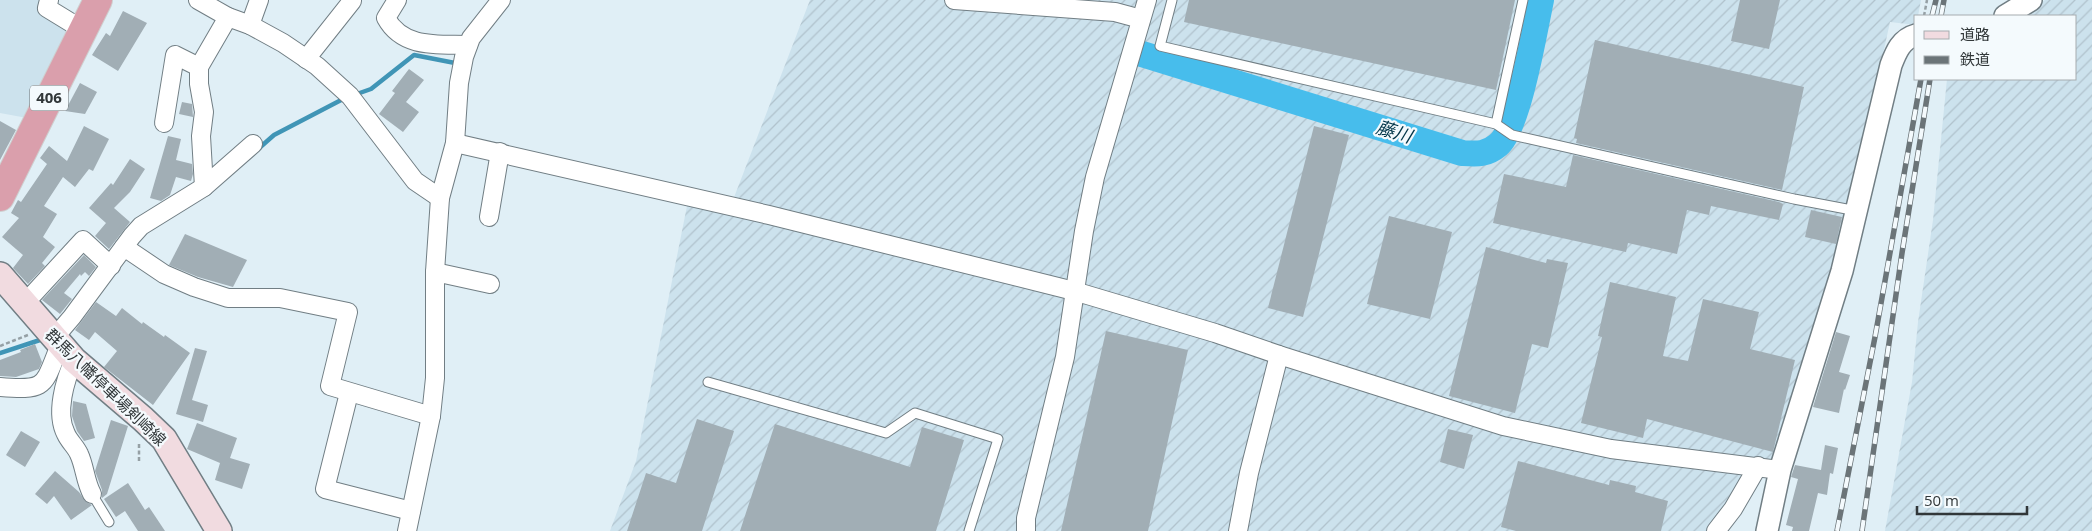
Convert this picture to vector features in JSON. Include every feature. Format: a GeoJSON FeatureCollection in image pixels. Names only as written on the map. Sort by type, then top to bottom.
{"type":"FeatureCollection","features":[{"type":"Feature","properties":{"kind":"highway","name":"406"},"geometry":{"type":"LineString","coordinates":[[0,197],[98,0]]}},
{"type":"Feature","properties":{"kind":"main road","name":"群馬八幡停車場剣崎線"},"geometry":{"type":"LineString","coordinates":[[0,275],[58,343],[164,439],[219,531]]}},
{"type":"Feature","properties":{"kind":"street"},"geometry":{"type":"LineString","coordinates":[[49,0],[47,8],[83,30]]}},
{"type":"Feature","properties":{"kind":"street"},"geometry":{"type":"LineString","coordinates":[[198,0],[228,17],[250,25],[284,43],[306,59],[350,96],[415,181],[440,198]]}},
{"type":"Feature","properties":{"kind":"street"},"geometry":{"type":"LineString","coordinates":[[250,25],[259,0]]}},
{"type":"Feature","properties":{"kind":"street"},"geometry":{"type":"LineString","coordinates":[[397,0],[386,18],[391,27],[415,43],[468,45]]}},
{"type":"Feature","properties":{"kind":"street"},"geometry":{"type":"LineString","coordinates":[[407,531],[431,416],[435,378],[435,272],[440,198],[455,143],[459,83],[471,38],[501,0]]}},
{"type":"Feature","properties":{"kind":"street"},"geometry":{"type":"LineString","coordinates":[[954,0],[1115,12],[1141,19]]}},
{"type":"Feature","properties":{"kind":"street"},"geometry":{"type":"LineString","coordinates":[[1026,531],[1026,518],[1065,357],[1074,292],[1095,177],[1147,0]]}},
{"type":"Feature","properties":{"kind":"street"},"geometry":{"type":"LineString","coordinates":[[2007,15],[2031,0]]}},
{"type":"Feature","properties":{"kind":"street"},"geometry":{"type":"LineString","coordinates":[[306,59],[352,2]]}},
{"type":"Feature","properties":{"kind":"street"},"geometry":{"type":"LineString","coordinates":[[204,187],[201,136],[204,112],[199,84],[199,67],[228,17]]}},
{"type":"Feature","properties":{"kind":"street"},"geometry":{"type":"LineString","coordinates":[[1767,531],[1780,470],[1842,271],[1858,211],[1891,65],[1897,50],[1904,41],[1914,36]]}},
{"type":"Feature","properties":{"kind":"street"},"geometry":{"type":"LineString","coordinates":[[164,123],[175,55],[199,67]]}},
{"type":"Feature","properties":{"kind":"street"},"geometry":{"type":"LineString","coordinates":[[455,143],[769,215],[1074,292],[1215,333],[1503,426],[1612,449],[1780,470]]}},
{"type":"Feature","properties":{"kind":"street"},"geometry":{"type":"LineString","coordinates":[[0,387],[34,388],[45,381],[58,343],[72,317],[141,226],[204,187],[254,144]]}},
{"type":"Feature","properties":{"kind":"street"},"geometry":{"type":"LineString","coordinates":[[489,217],[500,152]]}},
{"type":"Feature","properties":{"kind":"street"},"geometry":{"type":"LineString","coordinates":[[25,303],[83,240],[111,266]]}},
{"type":"Feature","properties":{"kind":"street"},"geometry":{"type":"LineString","coordinates":[[124,247],[164,274],[194,287],[228,298],[280,298],[348,312],[330,386],[431,416]]}},
{"type":"Feature","properties":{"kind":"street"},"geometry":{"type":"LineString","coordinates":[[435,272],[490,284]]}},
{"type":"Feature","properties":{"kind":"street"},"geometry":{"type":"LineString","coordinates":[[58,343],[64,394],[62,420],[66,434],[79,454],[86,482],[92,494]]}},
{"type":"Feature","properties":{"kind":"street"},"geometry":{"type":"LineString","coordinates":[[1238,531],[1249,473],[1279,355]]}},
{"type":"Feature","properties":{"kind":"street"},"geometry":{"type":"LineString","coordinates":[[349,393],[324,489],[411,511]]}},
{"type":"Feature","properties":{"kind":"street"},"geometry":{"type":"LineString","coordinates":[[1716,531],[1733,509],[1758,466]]}},
{"type":"Feature","properties":{"kind":"lane"},"geometry":{"type":"LineString","coordinates":[[1172,0],[1160,46],[1496,124],[1512,135],[1794,199],[1858,211]]}},
{"type":"Feature","properties":{"kind":"lane"},"geometry":{"type":"LineString","coordinates":[[1496,124],[1523,0]]}},
{"type":"Feature","properties":{"kind":"lane"},"geometry":{"type":"LineString","coordinates":[[708,382],[886,433],[915,413],[998,440],[970,531]]}},
{"type":"Feature","properties":{"kind":"lane"},"geometry":{"type":"LineString","coordinates":[[92,494],[110,522]]}},
{"type":"Feature","properties":{"kind":"path"},"geometry":{"type":"LineString","coordinates":[[1924,15],[1927,0]]}},
{"type":"Feature","properties":{"kind":"path"},"geometry":{"type":"LineString","coordinates":[[0,346],[58,343]]}},
{"type":"Feature","properties":{"kind":"path"},"geometry":{"type":"LineString","coordinates":[[139,442],[139,462]]}},
{"type":"Feature","properties":{"kind":"shaded area"},"geometry":{"type":"Polygon","coordinates":[[[0,0],[45,0],[69,27],[70,33],[27,118],[0,113],[0,0]]]}},
{"type":"Feature","properties":{"kind":"shaded area"},"geometry":{"type":"Polygon","coordinates":[[[810,0],[1921,0],[1918,15],[1914,15],[1914,25],[1890,22],[1841,248],[1771,463],[1709,531],[610,531],[636,461],[687,206],[733,200],[810,0]]]}},
{"type":"Feature","properties":{"kind":"shaded area"},"geometry":{"type":"Polygon","coordinates":[[[2045,0],[2092,0],[2092,531],[1885,531],[1912,382],[1918,322],[1933,220],[1947,80],[2077,80],[2077,15],[2022,15],[2045,0]]]}},
{"type":"Feature","properties":{"kind":"building"},"geometry":{"type":"Polygon","coordinates":[[[1189,0],[1515,0],[1496,90],[1184,22],[1189,0]]]}},
{"type":"Feature","properties":{"kind":"building"},"geometry":{"type":"Polygon","coordinates":[[[1740,0],[1780,0],[1769,49],[1731,41],[1740,0]]]}},
{"type":"Feature","properties":{"kind":"building"},"geometry":{"type":"Polygon","coordinates":[[[123,11],[147,23],[118,71],[92,55],[106,33],[110,36],[123,11]]]}},
{"type":"Feature","properties":{"kind":"building"},"geometry":{"type":"Polygon","coordinates":[[[1595,40],[1804,87],[1782,190],[1576,143],[1577,139],[1574,138],[1595,40]]]}},
{"type":"Feature","properties":{"kind":"building"},"geometry":{"type":"Polygon","coordinates":[[[409,69],[424,80],[406,102],[419,112],[403,132],[379,114],[395,93],[392,91],[409,69]]]}},
{"type":"Feature","properties":{"kind":"building"},"geometry":{"type":"Polygon","coordinates":[[[80,83],[97,92],[85,114],[65,111],[80,83]]]}},
{"type":"Feature","properties":{"kind":"building"},"geometry":{"type":"Polygon","coordinates":[[[182,102],[192,104],[193,117],[179,114],[182,102]]]}},
{"type":"Feature","properties":{"kind":"building"},"geometry":{"type":"Polygon","coordinates":[[[0,121],[16,130],[0,160],[0,121]]]}},
{"type":"Feature","properties":{"kind":"building"},"geometry":{"type":"Polygon","coordinates":[[[84,126],[109,139],[93,171],[89,169],[75,187],[63,177],[44,206],[57,214],[43,237],[55,247],[42,263],[45,266],[28,284],[13,268],[23,255],[2,237],[19,218],[11,213],[18,200],[21,202],[47,164],[40,158],[49,146],[67,161],[84,126]]]}},
{"type":"Feature","properties":{"kind":"building"},"geometry":{"type":"Polygon","coordinates":[[[1314,126],[1349,135],[1303,317],[1268,308],[1314,126]]]}},
{"type":"Feature","properties":{"kind":"building"},"geometry":{"type":"Polygon","coordinates":[[[168,136],[181,139],[176,160],[192,164],[193,174],[191,181],[176,177],[170,195],[161,201],[150,198],[168,136]]]}},
{"type":"Feature","properties":{"kind":"building"},"geometry":{"type":"Polygon","coordinates":[[[1573,155],[1779,202],[1783,204],[1779,220],[1711,206],[1709,215],[1687,210],[1677,254],[1628,243],[1626,252],[1493,223],[1504,174],[1566,187],[1573,155]]]}},
{"type":"Feature","properties":{"kind":"building"},"geometry":{"type":"Polygon","coordinates":[[[130,159],[145,169],[130,192],[114,208],[130,222],[109,249],[95,236],[106,223],[89,208],[111,183],[113,185],[130,159]]]}},
{"type":"Feature","properties":{"kind":"building"},"geometry":{"type":"Polygon","coordinates":[[[1811,210],[1842,217],[1836,244],[1805,237],[1811,210]]]}},
{"type":"Feature","properties":{"kind":"building"},"geometry":{"type":"Polygon","coordinates":[[[1389,216],[1452,232],[1430,319],[1367,304],[1389,216]]]}},
{"type":"Feature","properties":{"kind":"building"},"geometry":{"type":"Polygon","coordinates":[[[185,234],[247,260],[233,287],[198,277],[169,265],[185,234]]]}},
{"type":"Feature","properties":{"kind":"building"},"geometry":{"type":"Polygon","coordinates":[[[1486,247],[1546,263],[1547,259],[1568,263],[1548,348],[1532,344],[1515,413],[1449,396],[1486,247]]]}},
{"type":"Feature","properties":{"kind":"building"},"geometry":{"type":"Polygon","coordinates":[[[84,255],[96,267],[89,276],[85,272],[81,276],[80,274],[64,293],[72,299],[60,314],[42,300],[84,255]]]}},
{"type":"Feature","properties":{"kind":"building"},"geometry":{"type":"Polygon","coordinates":[[[1610,282],[1676,297],[1663,356],[1688,361],[1703,299],[1759,312],[1750,349],[1795,360],[1773,452],[1647,419],[1643,438],[1581,423],[1602,337],[1598,336],[1610,282]]]}},
{"type":"Feature","properties":{"kind":"building"},"geometry":{"type":"Polygon","coordinates":[[[96,302],[116,316],[122,308],[142,324],[143,322],[164,337],[165,335],[190,353],[153,405],[104,367],[117,351],[95,332],[89,340],[75,330],[96,302]]]}},
{"type":"Feature","properties":{"kind":"building"},"geometry":{"type":"Polygon","coordinates":[[[1106,331],[1188,350],[1148,531],[1061,531],[1106,331]]]}},
{"type":"Feature","properties":{"kind":"building"},"geometry":{"type":"Polygon","coordinates":[[[1836,332],[1850,336],[1839,372],[1850,375],[1844,389],[1839,413],[1813,407],[1836,332]]]}},
{"type":"Feature","properties":{"kind":"building"},"geometry":{"type":"Polygon","coordinates":[[[35,344],[42,362],[39,369],[16,377],[0,376],[0,360],[35,344]]]}},
{"type":"Feature","properties":{"kind":"building"},"geometry":{"type":"Polygon","coordinates":[[[195,348],[207,351],[192,400],[208,405],[203,422],[176,414],[195,348]]]}},
{"type":"Feature","properties":{"kind":"building"},"geometry":{"type":"Polygon","coordinates":[[[73,401],[86,404],[95,438],[84,441],[77,431],[72,416],[73,401]]]}},
{"type":"Feature","properties":{"kind":"building"},"geometry":{"type":"Polygon","coordinates":[[[697,419],[734,431],[702,531],[627,531],[646,473],[676,483],[697,419]]]}},
{"type":"Feature","properties":{"kind":"building"},"geometry":{"type":"Polygon","coordinates":[[[111,420],[128,426],[107,494],[102,498],[102,490],[95,471],[111,420]]]}},
{"type":"Feature","properties":{"kind":"building"},"geometry":{"type":"Polygon","coordinates":[[[197,423],[237,438],[230,458],[250,464],[242,489],[215,480],[220,463],[187,449],[197,423]]]}},
{"type":"Feature","properties":{"kind":"building"},"geometry":{"type":"Polygon","coordinates":[[[775,424],[910,467],[922,427],[964,440],[936,531],[740,531],[775,424]]]}},
{"type":"Feature","properties":{"kind":"building"},"geometry":{"type":"Polygon","coordinates":[[[1448,429],[1473,435],[1464,469],[1440,462],[1448,429]]]}},
{"type":"Feature","properties":{"kind":"building"},"geometry":{"type":"Polygon","coordinates":[[[21,431],[40,442],[25,467],[6,455],[21,431]]]}},
{"type":"Feature","properties":{"kind":"building"},"geometry":{"type":"Polygon","coordinates":[[[1825,445],[1838,448],[1833,474],[1830,473],[1827,495],[1818,493],[1809,531],[1792,531],[1793,527],[1786,525],[1798,479],[1791,477],[1795,465],[1821,470],[1825,445]]]}},
{"type":"Feature","properties":{"kind":"building"},"geometry":{"type":"Polygon","coordinates":[[[1518,461],[1609,485],[1610,480],[1636,486],[1635,492],[1668,501],[1661,531],[1516,531],[1501,527],[1518,461]]]}},
{"type":"Feature","properties":{"kind":"building"},"geometry":{"type":"Polygon","coordinates":[[[55,471],[79,492],[86,502],[92,505],[71,520],[54,496],[47,504],[35,494],[55,471]]]}},
{"type":"Feature","properties":{"kind":"building"},"geometry":{"type":"Polygon","coordinates":[[[128,483],[145,510],[149,507],[165,531],[138,531],[125,511],[116,517],[104,499],[128,483]]]}},
{"type":"Feature","properties":{"kind":"waterway","name":"藤川"},"geometry":{"type":"LineString","coordinates":[[1142,54],[1462,153],[1481,153],[1489,151],[1498,145],[1505,136],[1512,120],[1525,77],[1541,0]]}},
{"type":"Feature","properties":{"kind":"waterway"},"geometry":{"type":"LineString","coordinates":[[354,95],[371,89],[414,55],[455,63]]}},
{"type":"Feature","properties":{"kind":"waterway"},"geometry":{"type":"LineString","coordinates":[[257,150],[274,135],[345,98]]}},
{"type":"Feature","properties":{"kind":"waterway"},"geometry":{"type":"LineString","coordinates":[[0,353],[40,340]]}},
{"type":"Feature","properties":{"kind":"railway"},"geometry":{"type":"LineString","coordinates":[[1932,15],[1936,0]]}},
{"type":"Feature","properties":{"kind":"railway"},"geometry":{"type":"LineString","coordinates":[[1941,15],[1944,0]]}},
{"type":"Feature","properties":{"kind":"railway"},"geometry":{"type":"LineString","coordinates":[[1837,531],[1875,337],[1921,80]]}},
{"type":"Feature","properties":{"kind":"railway"},"geometry":{"type":"LineString","coordinates":[[1862,531],[1902,253],[1930,80]]}}]}
